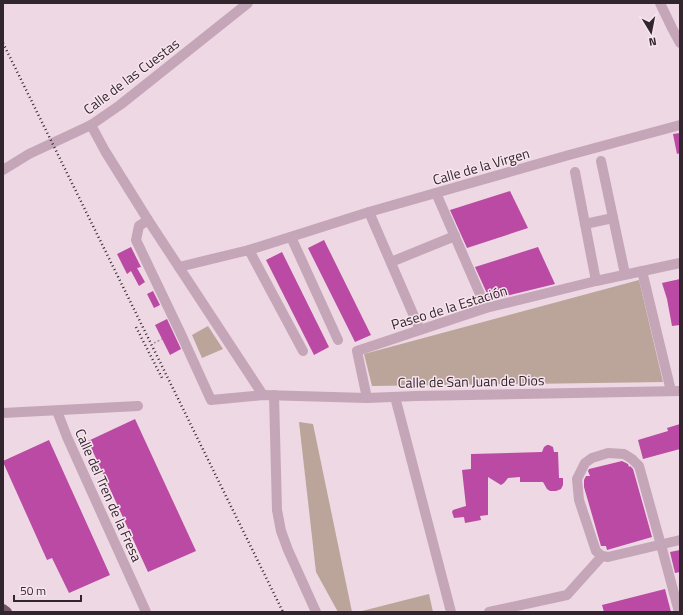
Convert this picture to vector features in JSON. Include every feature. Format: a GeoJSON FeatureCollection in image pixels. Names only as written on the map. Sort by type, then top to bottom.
{"type":"FeatureCollection","features":[{"type":"Feature","properties":{"kind":"main road"},"geometry":{"type":"LineString","coordinates":[[3,609],[7,612]]}},
{"type":"Feature","properties":{"kind":"street","name":"Calle de las Cuestas"},"geometry":{"type":"LineString","coordinates":[[3,170],[29,154],[91,125],[120,105],[248,3]]}},
{"type":"Feature","properties":{"kind":"street"},"geometry":{"type":"LineString","coordinates":[[660,3],[680,43]]}},
{"type":"Feature","properties":{"kind":"street"},"geometry":{"type":"LineString","coordinates":[[91,125],[148,220],[263,394]]}},
{"type":"Feature","properties":{"kind":"street","name":"Calle de la Virgen"},"geometry":{"type":"LineString","coordinates":[[179,267],[249,250],[369,212],[680,125]]}},
{"type":"Feature","properties":{"kind":"street"},"geometry":{"type":"LineString","coordinates":[[601,161],[625,274]]}},
{"type":"Feature","properties":{"kind":"street"},"geometry":{"type":"LineString","coordinates":[[575,172],[596,281]]}},
{"type":"Feature","properties":{"kind":"street"},"geometry":{"type":"LineString","coordinates":[[436,193],[486,308]]}},
{"type":"Feature","properties":{"kind":"street"},"geometry":{"type":"LineString","coordinates":[[369,212],[420,330]]}},
{"type":"Feature","properties":{"kind":"street"},"geometry":{"type":"LineString","coordinates":[[585,224],[613,218]]}},
{"type":"Feature","properties":{"kind":"street","name":"Calle de San Juan de Dios"},"geometry":{"type":"LineString","coordinates":[[148,220],[139,226],[136,240],[180,331],[211,400],[263,394],[367,398],[395,396],[676,391]]}},
{"type":"Feature","properties":{"kind":"street"},"geometry":{"type":"LineString","coordinates":[[390,262],[455,236]]}},
{"type":"Feature","properties":{"kind":"street"},"geometry":{"type":"LineString","coordinates":[[291,237],[338,340]]}},
{"type":"Feature","properties":{"kind":"street"},"geometry":{"type":"LineString","coordinates":[[249,250],[303,351]]}},
{"type":"Feature","properties":{"kind":"street","name":"Paseo de la Estación"},"geometry":{"type":"LineString","coordinates":[[367,398],[357,351],[486,308],[625,274],[680,263]]}},
{"type":"Feature","properties":{"kind":"street"},"geometry":{"type":"LineString","coordinates":[[642,271],[676,391]]}},
{"type":"Feature","properties":{"kind":"street"},"geometry":{"type":"LineString","coordinates":[[274,395],[277,510],[281,531],[316,612]]}},
{"type":"Feature","properties":{"kind":"street"},"geometry":{"type":"LineString","coordinates":[[395,396],[451,612]]}},
{"type":"Feature","properties":{"kind":"street"},"geometry":{"type":"LineString","coordinates":[[3,413],[138,406]]}},
{"type":"Feature","properties":{"kind":"street","name":"Calle del Tren de la Fresa"},"geometry":{"type":"LineString","coordinates":[[57,411],[67,437],[146,612]]}},
{"type":"Feature","properties":{"kind":"street"},"geometry":{"type":"LineString","coordinates":[[679,612],[661,545],[639,466],[624,454],[608,454],[592,458],[584,463],[576,479],[579,500],[596,551],[602,556],[608,557],[661,545],[680,540]]}},
{"type":"Feature","properties":{"kind":"street"},"geometry":{"type":"LineString","coordinates":[[488,612],[567,595],[602,556]]}},
{"type":"Feature","properties":{"kind":"path"},"geometry":{"type":"LineString","coordinates":[[154,343],[162,339]]}},
{"type":"Feature","properties":{"kind":"shaded area"},"geometry":{"type":"Polygon","coordinates":[[[639,280],[663,382],[372,386],[364,354],[639,280]]]}},
{"type":"Feature","properties":{"kind":"shaded area"},"geometry":{"type":"Polygon","coordinates":[[[208,326],[223,349],[202,358],[192,335],[208,326]]]}},
{"type":"Feature","properties":{"kind":"shaded area"},"geometry":{"type":"Polygon","coordinates":[[[299,422],[313,424],[352,612],[338,612],[316,572],[299,422]]]}},
{"type":"Feature","properties":{"kind":"shaded area"},"geometry":{"type":"Polygon","coordinates":[[[429,594],[433,612],[358,612],[429,594]]]}},
{"type":"Feature","properties":{"kind":"building"},"geometry":{"type":"Polygon","coordinates":[[[680,133],[680,153],[677,154],[673,134],[680,133]]]}},
{"type":"Feature","properties":{"kind":"building"},"geometry":{"type":"Polygon","coordinates":[[[510,191],[528,228],[467,248],[450,210],[510,191]]]}},
{"type":"Feature","properties":{"kind":"building"},"geometry":{"type":"Polygon","coordinates":[[[324,240],[371,335],[355,342],[308,248],[324,240]]]}},
{"type":"Feature","properties":{"kind":"building"},"geometry":{"type":"Polygon","coordinates":[[[131,247],[141,267],[137,268],[145,282],[139,286],[131,271],[127,274],[117,254],[131,247]]]}},
{"type":"Feature","properties":{"kind":"building"},"geometry":{"type":"Polygon","coordinates":[[[538,247],[555,284],[490,300],[475,267],[538,247]]]}},
{"type":"Feature","properties":{"kind":"building"},"geometry":{"type":"Polygon","coordinates":[[[282,252],[329,347],[314,355],[266,260],[282,252]]]}},
{"type":"Feature","properties":{"kind":"building"},"geometry":{"type":"Polygon","coordinates":[[[680,279],[680,325],[672,326],[667,299],[662,283],[680,279]]]}},
{"type":"Feature","properties":{"kind":"building"},"geometry":{"type":"Polygon","coordinates":[[[153,291],[160,305],[154,308],[147,294],[153,291]]]}},
{"type":"Feature","properties":{"kind":"building"},"geometry":{"type":"Polygon","coordinates":[[[167,319],[181,349],[170,355],[155,325],[167,319]]]}},
{"type":"Feature","properties":{"kind":"building"},"geometry":{"type":"Polygon","coordinates":[[[135,419],[196,551],[148,572],[88,441],[135,419]]]}},
{"type":"Feature","properties":{"kind":"building"},"geometry":{"type":"Polygon","coordinates":[[[680,424],[680,449],[643,459],[638,440],[668,431],[667,428],[680,424]]]}},
{"type":"Feature","properties":{"kind":"building"},"geometry":{"type":"Polygon","coordinates":[[[49,440],[110,575],[69,593],[52,558],[47,560],[3,462],[49,440]]]}},
{"type":"Feature","properties":{"kind":"building"},"geometry":{"type":"Polygon","coordinates":[[[547,445],[553,447],[554,452],[558,452],[559,478],[563,478],[563,485],[561,489],[550,491],[543,482],[520,482],[520,477],[508,478],[501,485],[488,477],[488,515],[480,516],[481,520],[465,523],[464,517],[454,518],[452,512],[453,510],[466,506],[462,470],[471,469],[471,454],[542,452],[544,447],[547,445]]]}},
{"type":"Feature","properties":{"kind":"building"},"geometry":{"type":"Polygon","coordinates":[[[622,461],[633,469],[652,537],[607,550],[606,546],[601,546],[584,487],[584,480],[586,476],[590,476],[588,471],[589,469],[622,461]]]}},
{"type":"Feature","properties":{"kind":"building"},"geometry":{"type":"Polygon","coordinates":[[[680,550],[680,572],[675,573],[670,552],[680,550]]]}},
{"type":"Feature","properties":{"kind":"building"},"geometry":{"type":"Polygon","coordinates":[[[665,589],[671,612],[604,612],[602,605],[665,589]]]}},
{"type":"Feature","properties":{"kind":"railway"},"geometry":{"type":"LineString","coordinates":[[3,43],[283,612]]}},
{"type":"Feature","properties":{"kind":"railway"},"geometry":{"type":"LineString","coordinates":[[136,327],[163,380]]}}]}
